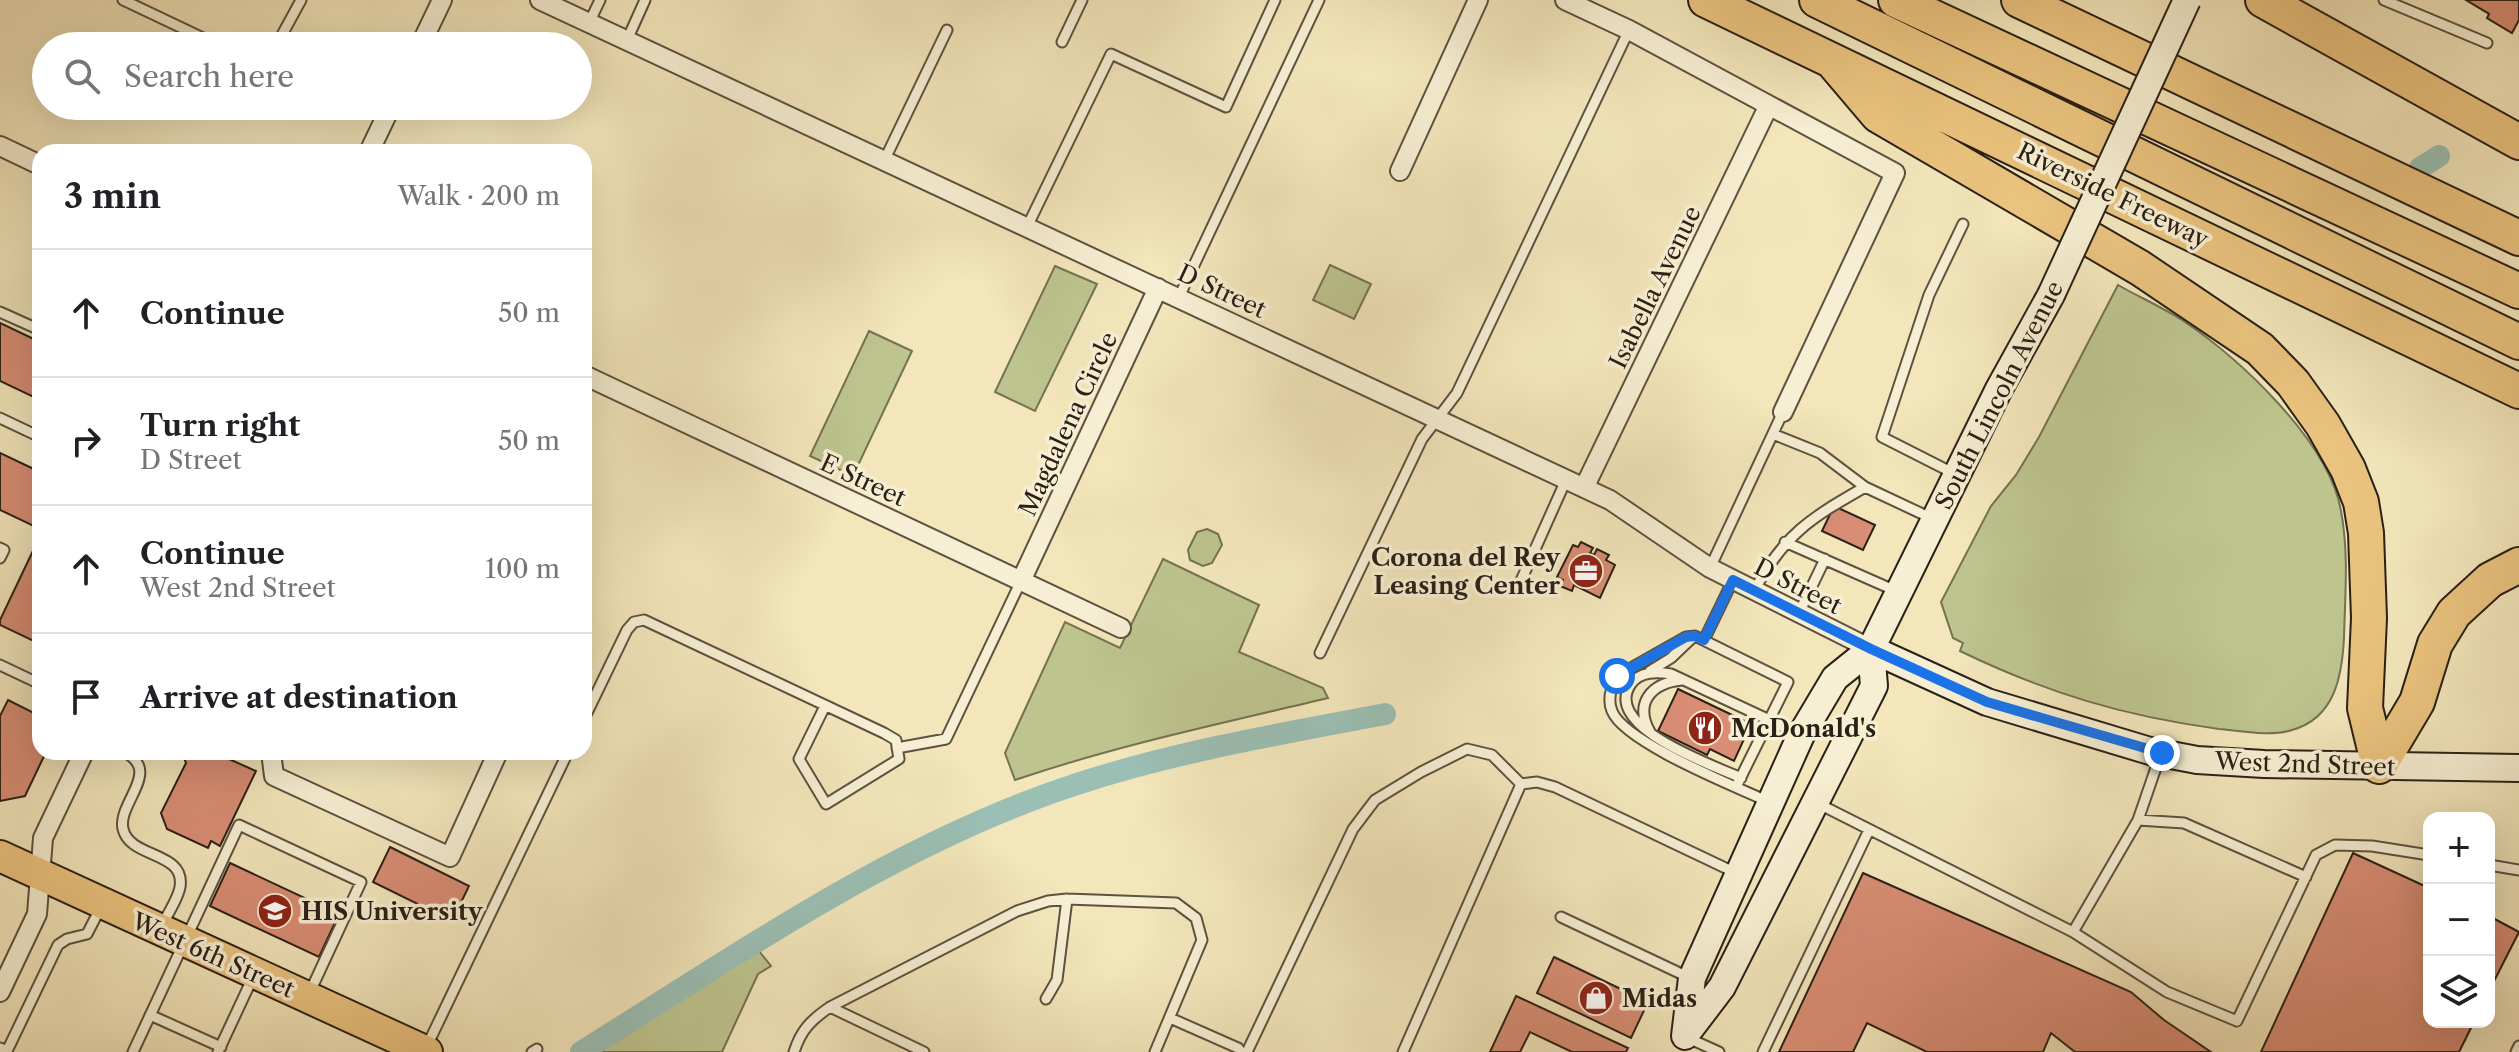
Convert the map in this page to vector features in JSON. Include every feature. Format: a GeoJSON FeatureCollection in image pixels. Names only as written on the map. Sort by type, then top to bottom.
{"type":"FeatureCollection","features":[{"type":"Feature","properties":{"kind":"highway","name":"Riverside Freeway"},"geometry":{"type":"LineString","coordinates":[[1706,0],[2519,391]]}},
{"type":"Feature","properties":{"kind":"highway"},"geometry":{"type":"LineString","coordinates":[[1817,0],[2519,342]]}},
{"type":"Feature","properties":{"kind":"highway"},"geometry":{"type":"LineString","coordinates":[[1896,0],[2519,291]]}},
{"type":"Feature","properties":{"kind":"highway"},"geometry":{"type":"LineString","coordinates":[[2019,0],[2519,238]]}},
{"type":"Feature","properties":{"kind":"highway"},"geometry":{"type":"LineString","coordinates":[[2263,0],[2519,142]]}},
{"type":"Feature","properties":{"kind":"highway"},"geometry":{"type":"LineString","coordinates":[[1833,62],[1878,115],[2140,268],[2260,349],[2293,383],[2323,425],[2348,469],[2361,502],[2366,533],[2369,618],[2365,708],[2379,766]]}},
{"type":"Feature","properties":{"kind":"highway"},"geometry":{"type":"LineString","coordinates":[[2379,766],[2417,702],[2435,644],[2454,613],[2490,580],[2519,565]]}},
{"type":"Feature","properties":{"kind":"main road","name":"South Lincoln Avenue"},"geometry":{"type":"LineString","coordinates":[[1681,1044],[1692,978],[1801,735],[1835,678],[1871,649],[1999,389],[2051,295],[2187,0]]}},
{"type":"Feature","properties":{"kind":"main road","name":"South Lincoln Avenue"},"geometry":{"type":"LineString","coordinates":[[1681,1044],[1722,987],[1874,686],[1871,649]]}},
{"type":"Feature","properties":{"kind":"main road","name":"West 2nd Street"},"geometry":{"type":"LineString","coordinates":[[1871,649],[1987,702],[2162,753],[2197,760],[2519,768]]}},
{"type":"Feature","properties":{"kind":"main road","name":"West 6th Street"},"geometry":{"type":"LineString","coordinates":[[0,856],[426,1052]]}},
{"type":"Feature","properties":{"kind":"street"},"geometry":{"type":"LineString","coordinates":[[427,32],[442,0]]}},
{"type":"Feature","properties":{"kind":"street","name":"D Street"},"geometry":{"type":"LineString","coordinates":[[540,0],[1610,500],[1710,568],[1871,649]]}},
{"type":"Feature","properties":{"kind":"street"},"geometry":{"type":"LineString","coordinates":[[1400,171],[1478,0]]}},
{"type":"Feature","properties":{"kind":"street"},"geometry":{"type":"LineString","coordinates":[[1565,0],[1629,30],[1895,173],[1783,412]]}},
{"type":"Feature","properties":{"kind":"street","name":"Isabella Avenue"},"geometry":{"type":"LineString","coordinates":[[1584,488],[1768,107]]}},
{"type":"Feature","properties":{"kind":"street"},"geometry":{"type":"LineString","coordinates":[[373,144],[384,120]]}},
{"type":"Feature","properties":{"kind":"street"},"geometry":{"type":"LineString","coordinates":[[0,146],[32,161]]}},
{"type":"Feature","properties":{"kind":"street","name":"Magdalena Circle"},"geometry":{"type":"LineString","coordinates":[[1021,581],[1158,288]]}},
{"type":"Feature","properties":{"kind":"street","name":"E Street"},"geometry":{"type":"LineString","coordinates":[[592,379],[1121,628]]}},
{"type":"Feature","properties":{"kind":"street"},"geometry":{"type":"LineString","coordinates":[[0,992],[6,963],[37,914],[43,838],[80,760]]}},
{"type":"Feature","properties":{"kind":"street"},"geometry":{"type":"LineString","coordinates":[[272,760],[274,776],[450,857],[494,760]]}},
{"type":"Feature","properties":{"kind":"lane"},"geometry":{"type":"LineString","coordinates":[[123,0],[190,32]]}},
{"type":"Feature","properties":{"kind":"lane"},"geometry":{"type":"LineString","coordinates":[[284,32],[301,0]]}},
{"type":"Feature","properties":{"kind":"lane"},"geometry":{"type":"LineString","coordinates":[[589,23],[600,0]]}},
{"type":"Feature","properties":{"kind":"lane"},"geometry":{"type":"LineString","coordinates":[[627,40],[645,0]]}},
{"type":"Feature","properties":{"kind":"lane"},"geometry":{"type":"LineString","coordinates":[[1062,42],[1082,0]]}},
{"type":"Feature","properties":{"kind":"lane"},"geometry":{"type":"LineString","coordinates":[[1027,227],[1111,54],[1226,107],[1275,0]]}},
{"type":"Feature","properties":{"kind":"lane"},"geometry":{"type":"LineString","coordinates":[[1179,297],[1319,0]]}},
{"type":"Feature","properties":{"kind":"lane"},"geometry":{"type":"LineString","coordinates":[[2384,0],[2487,43]]}},
{"type":"Feature","properties":{"kind":"lane"},"geometry":{"type":"LineString","coordinates":[[884,161],[947,30]]}},
{"type":"Feature","properties":{"kind":"lane"},"geometry":{"type":"LineString","coordinates":[[1320,653],[1422,439],[1457,393],[1629,30]]}},
{"type":"Feature","properties":{"kind":"lane"},"geometry":{"type":"LineString","coordinates":[[1956,475],[1882,437],[1929,295],[1963,224]]}},
{"type":"Feature","properties":{"kind":"lane"},"geometry":{"type":"LineString","coordinates":[[0,312],[32,326]]}},
{"type":"Feature","properties":{"kind":"lane"},"geometry":{"type":"LineString","coordinates":[[1710,568],[1783,412]]}},
{"type":"Feature","properties":{"kind":"lane"},"geometry":{"type":"LineString","coordinates":[[0,418],[32,433]]}},
{"type":"Feature","properties":{"kind":"lane"},"geometry":{"type":"LineString","coordinates":[[1773,434],[1820,453],[1865,487],[1934,519]]}},
{"type":"Feature","properties":{"kind":"lane"},"geometry":{"type":"LineString","coordinates":[[1519,585],[1566,480]]}},
{"type":"Feature","properties":{"kind":"lane"},"geometry":{"type":"LineString","coordinates":[[1754,591],[1768,564],[1785,542],[1824,511],[1865,487]]}},
{"type":"Feature","properties":{"kind":"lane"},"geometry":{"type":"LineString","coordinates":[[1785,542],[1899,592]]}},
{"type":"Feature","properties":{"kind":"lane"},"geometry":{"type":"LineString","coordinates":[[0,548],[4,550],[0,558]]}},
{"type":"Feature","properties":{"kind":"lane"},"geometry":{"type":"LineString","coordinates":[[1799,613],[1825,559]]}},
{"type":"Feature","properties":{"kind":"lane"},"geometry":{"type":"LineString","coordinates":[[1733,580],[1699,638],[1635,679],[1626,697],[1630,714],[1637,724],[1770,803]]}},
{"type":"Feature","properties":{"kind":"lane"},"geometry":{"type":"LineString","coordinates":[[897,748],[946,739],[1021,581]]}},
{"type":"Feature","properties":{"kind":"lane"},"geometry":{"type":"LineString","coordinates":[[592,702],[627,630],[634,622],[644,620],[825,706],[896,740],[899,759],[826,804],[799,759],[825,706]]}},
{"type":"Feature","properties":{"kind":"lane"},"geometry":{"type":"LineString","coordinates":[[1686,637],[1699,638],[1788,682],[1738,782],[1630,734],[1611,711],[1612,686],[1617,676],[1686,637]]}},
{"type":"Feature","properties":{"kind":"lane"},"geometry":{"type":"LineString","coordinates":[[0,665],[32,680]]}},
{"type":"Feature","properties":{"kind":"lane"},"geometry":{"type":"LineString","coordinates":[[1645,674],[1671,674],[1685,679],[1801,735]]}},
{"type":"Feature","properties":{"kind":"lane"},"geometry":{"type":"LineString","coordinates":[[1652,735],[1643,719],[1643,708],[1650,694],[1658,685],[1685,679]]}},
{"type":"Feature","properties":{"kind":"lane"},"geometry":{"type":"LineString","coordinates":[[1247,1052],[1353,829],[1375,800],[1467,749],[1492,755],[1521,784]]}},
{"type":"Feature","properties":{"kind":"lane"},"geometry":{"type":"LineString","coordinates":[[2073,932],[2138,820],[2162,753]]}},
{"type":"Feature","properties":{"kind":"lane"},"geometry":{"type":"LineString","coordinates":[[133,1052],[150,1015],[172,937],[180,887],[179,872],[170,862],[134,846],[124,834],[121,821],[140,779],[139,766],[135,760]]}},
{"type":"Feature","properties":{"kind":"lane"},"geometry":{"type":"LineString","coordinates":[[426,1052],[564,760]]}},
{"type":"Feature","properties":{"kind":"lane"},"geometry":{"type":"LineString","coordinates":[[1521,784],[1537,782],[1555,787],[1738,874]]}},
{"type":"Feature","properties":{"kind":"lane"},"geometry":{"type":"LineString","coordinates":[[1403,1052],[1521,784]]}},
{"type":"Feature","properties":{"kind":"lane"},"geometry":{"type":"LineString","coordinates":[[1814,802],[2073,932],[2167,992],[2237,1021],[2316,855],[2335,845],[2372,846],[2423,854]]}},
{"type":"Feature","properties":{"kind":"lane"},"geometry":{"type":"LineString","coordinates":[[2138,820],[2184,823],[2306,877]]}},
{"type":"Feature","properties":{"kind":"lane"},"geometry":{"type":"LineString","coordinates":[[172,937],[239,825],[361,882],[307,997]]}},
{"type":"Feature","properties":{"kind":"lane"},"geometry":{"type":"LineString","coordinates":[[1763,1052],[1869,830]]}},
{"type":"Feature","properties":{"kind":"lane"},"geometry":{"type":"LineString","coordinates":[[2495,866],[2519,870]]}},
{"type":"Feature","properties":{"kind":"lane"},"geometry":{"type":"LineString","coordinates":[[1046,999],[1057,980],[1067,899]]}},
{"type":"Feature","properties":{"kind":"lane"},"geometry":{"type":"LineString","coordinates":[[794,1052],[806,1026],[830,1007],[1017,911],[1048,901],[1067,899],[1176,903],[1196,918],[1202,940],[1155,1052]]}},
{"type":"Feature","properties":{"kind":"lane"},"geometry":{"type":"LineString","coordinates":[[0,1048],[7,1051],[58,945],[67,939],[87,934],[102,905]]}},
{"type":"Feature","properties":{"kind":"lane"},"geometry":{"type":"LineString","coordinates":[[1561,917],[1692,978]]}},
{"type":"Feature","properties":{"kind":"lane"},"geometry":{"type":"LineString","coordinates":[[150,1015],[219,1050],[256,973]]}},
{"type":"Feature","properties":{"kind":"lane"},"geometry":{"type":"LineString","coordinates":[[830,1007],[924,1052]]}},
{"type":"Feature","properties":{"kind":"lane"},"geometry":{"type":"LineString","coordinates":[[1170,1018],[1241,1052]]}},
{"type":"Feature","properties":{"kind":"lane"},"geometry":{"type":"LineString","coordinates":[[1681,1044],[1719,1052]]}},
{"type":"Feature","properties":{"kind":"lane"},"geometry":{"type":"LineString","coordinates":[[2516,1052],[2519,1046]]}},
{"type":"Feature","properties":{"kind":"green space"},"geometry":{"type":"Polygon","coordinates":[[[1330,265],[1371,284],[1354,319],[1313,300],[1330,265]]]}},
{"type":"Feature","properties":{"kind":"green space"},"geometry":{"type":"Polygon","coordinates":[[[1055,266],[1097,284],[1035,411],[995,392],[1055,266]]]}},
{"type":"Feature","properties":{"kind":"green space"},"geometry":{"type":"Polygon","coordinates":[[[2118,285],[2182,320],[2254,379],[2300,430],[2333,484],[2341,511],[2345,543],[2346,590],[2341,667],[2327,706],[2318,716],[2292,730],[2256,733],[2219,729],[2118,710],[2055,691],[1992,666],[1960,651],[1963,643],[1953,638],[1941,602],[1991,506],[2016,475],[2039,437],[2118,285]]]}},
{"type":"Feature","properties":{"kind":"green space"},"geometry":{"type":"Polygon","coordinates":[[[869,331],[912,351],[853,476],[810,456],[869,331]]]}},
{"type":"Feature","properties":{"kind":"green space"},"geometry":{"type":"Polygon","coordinates":[[[1207,529],[1218,534],[1222,545],[1212,563],[1203,566],[1190,560],[1188,550],[1197,532],[1207,529]]]}},
{"type":"Feature","properties":{"kind":"green space"},"geometry":{"type":"Polygon","coordinates":[[[1163,559],[1259,605],[1239,652],[1323,688],[1328,698],[1132,745],[1015,780],[1005,753],[1065,622],[1120,648],[1163,559]]]}},
{"type":"Feature","properties":{"kind":"green space"},"geometry":{"type":"Polygon","coordinates":[[[759,951],[771,966],[758,974],[722,1052],[592,1052],[759,951]]]}},
{"type":"Feature","properties":{"kind":"building"},"geometry":{"type":"Polygon","coordinates":[[[2466,0],[2519,0],[2519,20],[2512,33],[2466,0]]]}},
{"type":"Feature","properties":{"kind":"building"},"geometry":{"type":"Polygon","coordinates":[[[0,323],[32,338],[32,396],[0,381],[0,323]]]}},
{"type":"Feature","properties":{"kind":"building"},"geometry":{"type":"Polygon","coordinates":[[[0,453],[32,468],[32,525],[0,510],[0,453]]]}},
{"type":"Feature","properties":{"kind":"building"},"geometry":{"type":"Polygon","coordinates":[[[1834,506],[1875,525],[1863,550],[1822,531],[1834,506]]]}},
{"type":"Feature","properties":{"kind":"building","name":"Corona del Rey Leasing Center"},"geometry":{"type":"Polygon","coordinates":[[[1581,542],[1593,548],[1590,553],[1594,555],[1597,549],[1609,555],[1606,560],[1615,565],[1600,598],[1574,585],[1572,591],[1560,586],[1563,580],[1557,577],[1573,545],[1578,547],[1581,542]]]}},
{"type":"Feature","properties":{"kind":"building"},"geometry":{"type":"Polygon","coordinates":[[[32,553],[32,640],[0,625],[32,553]]]}},
{"type":"Feature","properties":{"kind":"building","name":"McDonald's"},"geometry":{"type":"Polygon","coordinates":[[[1678,689],[1751,724],[1734,761],[1710,749],[1707,755],[1658,731],[1678,689]]]}},
{"type":"Feature","properties":{"kind":"building"},"geometry":{"type":"Polygon","coordinates":[[[8,700],[32,712],[32,760],[42,760],[25,796],[0,801],[0,716],[8,700]]]}},
{"type":"Feature","properties":{"kind":"building"},"geometry":{"type":"Polygon","coordinates":[[[185,760],[231,760],[256,771],[220,846],[211,841],[208,848],[167,829],[161,813],[185,760]]]}},
{"type":"Feature","properties":{"kind":"building"},"geometry":{"type":"Polygon","coordinates":[[[390,847],[469,886],[452,921],[373,882],[390,847]]]}},
{"type":"Feature","properties":{"kind":"building"},"geometry":{"type":"Polygon","coordinates":[[[2353,853],[2423,885],[2423,1028],[2471,1028],[2459,1052],[2261,1052],[2353,853]]]}},
{"type":"Feature","properties":{"kind":"building"},"geometry":{"type":"Polygon","coordinates":[[[230,863],[339,914],[319,957],[210,906],[230,863]]]}},
{"type":"Feature","properties":{"kind":"building"},"geometry":{"type":"Polygon","coordinates":[[[1863,873],[2131,992],[2164,1020],[2211,1052],[2075,1052],[2051,1033],[2043,1052],[1927,1052],[1867,1023],[1853,1052],[1779,1052],[1863,873]]]}},
{"type":"Feature","properties":{"kind":"building"},"geometry":{"type":"Polygon","coordinates":[[[2495,919],[2519,932],[2495,979],[2495,919]]]}},
{"type":"Feature","properties":{"kind":"building"},"geometry":{"type":"Polygon","coordinates":[[[1554,957],[1648,1002],[1631,1038],[1537,993],[1554,957]]]}},
{"type":"Feature","properties":{"kind":"building"},"geometry":{"type":"Polygon","coordinates":[[[1516,996],[1628,1048],[1626,1052],[1572,1052],[1530,1032],[1520,1052],[1490,1052],[1516,996]]]}},
{"type":"Feature","properties":{"kind":"waterway"},"geometry":{"type":"LineString","coordinates":[[2420,168],[2439,156]]}},
{"type":"Feature","properties":{"kind":"waterway"},"geometry":{"type":"LineString","coordinates":[[581,1052],[821,903],[883,868],[1011,808],[1077,784],[1153,762],[1385,714]]}},
{"type":"Feature","properties":{"kind":"place","name":"Corona del Rey Leasing Center"},"geometry":{"type":"Point","coordinates":[1586,571]}},
{"type":"Feature","properties":{"kind":"place","name":"McDonald's"},"geometry":{"type":"Point","coordinates":[1705,728]}},
{"type":"Feature","properties":{"kind":"place","name":"HIS University"},"geometry":{"type":"Point","coordinates":[275,911]}},
{"type":"Feature","properties":{"kind":"place","name":"Midas"},"geometry":{"type":"Point","coordinates":[1596,998]}},
{"type":"Feature","properties":{"kind":"route"},"geometry":{"type":"LineString","coordinates":[[1617,676],[1686,637],[1695,636],[1704,640],[1733,580],[1871,649],[1987,702],[2162,753]]}}]}
